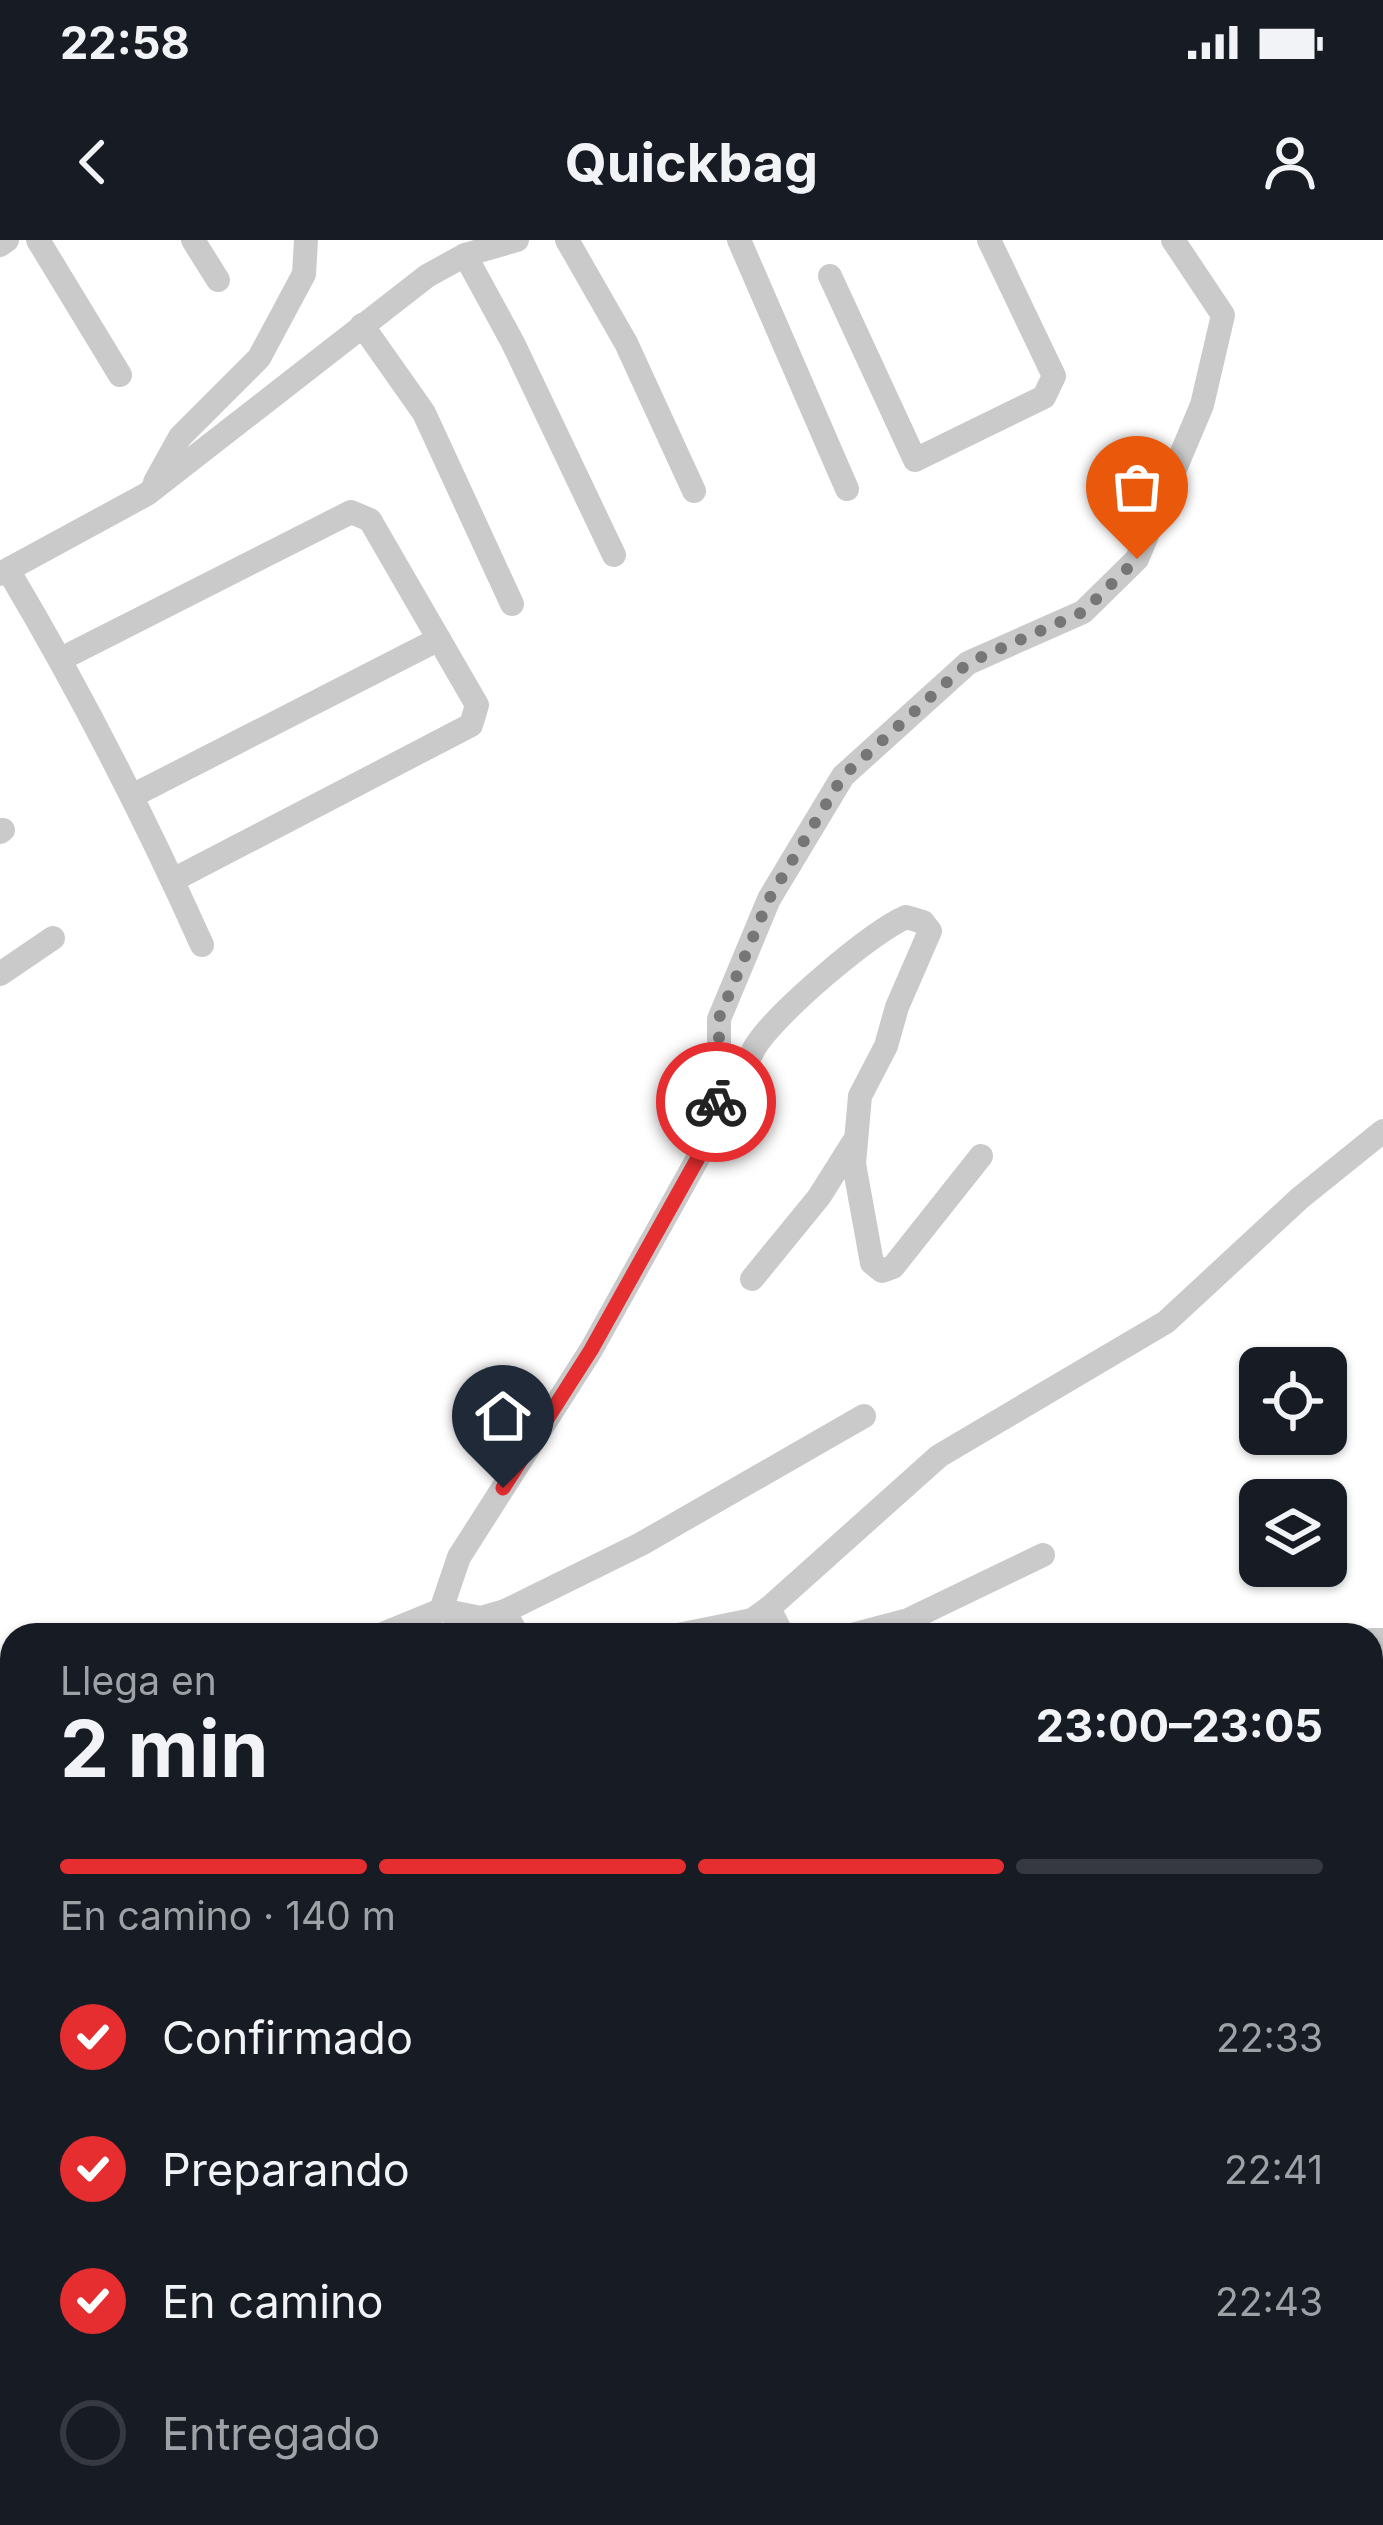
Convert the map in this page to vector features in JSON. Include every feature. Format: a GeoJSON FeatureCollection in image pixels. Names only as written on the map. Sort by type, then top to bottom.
{"type":"FeatureCollection","features":[{"type":"Feature","properties":{"kind":"street"},"geometry":{"type":"LineString","coordinates":[[38,240],[120,375]]}},
{"type":"Feature","properties":{"kind":"street"},"geometry":{"type":"LineString","coordinates":[[193,240],[218,280]]}},
{"type":"Feature","properties":{"kind":"street"},"geometry":{"type":"LineString","coordinates":[[147,494],[180,437],[259,358],[304,274],[306,240]]}},
{"type":"Feature","properties":{"kind":"street"},"geometry":{"type":"LineString","coordinates":[[202,945],[61,659],[4,572],[147,494],[428,276],[465,255],[517,240]]}},
{"type":"Feature","properties":{"kind":"street"},"geometry":{"type":"LineString","coordinates":[[567,240],[626,343],[694,491]]}},
{"type":"Feature","properties":{"kind":"street"},"geometry":{"type":"LineString","coordinates":[[739,240],[847,489]]}},
{"type":"Feature","properties":{"kind":"street"},"geometry":{"type":"LineString","coordinates":[[830,276],[915,460],[1044,398],[1054,376],[988,240]]}},
{"type":"Feature","properties":{"kind":"street"},"geometry":{"type":"LineString","coordinates":[[441,1610],[459,1557],[591,1350],[703,1149],[719,1088],[719,1018],[769,899],[843,776],[968,663],[1083,612],[1137,559],[1202,405],[1223,315],[1173,240]]}},
{"type":"Feature","properties":{"kind":"street"},"geometry":{"type":"LineString","coordinates":[[465,255],[513,343],[614,555]]}},
{"type":"Feature","properties":{"kind":"street"},"geometry":{"type":"LineString","coordinates":[[362,326],[424,413],[512,604]]}},
{"type":"Feature","properties":{"kind":"street"},"geometry":{"type":"LineString","coordinates":[[61,659],[351,512],[370,520],[477,705],[471,725],[173,880]]}},
{"type":"Feature","properties":{"kind":"street"},"geometry":{"type":"LineString","coordinates":[[132,796],[439,639]]}},
{"type":"Feature","properties":{"kind":"street"},"geometry":{"type":"LineString","coordinates":[[703,1149],[728,1124],[756,1046],[863,941],[906,917],[923,922],[930,931],[897,1007],[886,1046],[860,1096],[853,1143],[872,1263],[882,1271],[893,1268],[981,1156]]}},
{"type":"Feature","properties":{"kind":"street"},"geometry":{"type":"LineString","coordinates":[[0,974],[53,938]]}},
{"type":"Feature","properties":{"kind":"street"},"geometry":{"type":"LineString","coordinates":[[737,1623],[752,1620],[769,1608],[939,1456],[1166,1322],[1300,1198],[1383,1131]]}},
{"type":"Feature","properties":{"kind":"street"},"geometry":{"type":"LineString","coordinates":[[752,1279],[819,1197],[853,1143]]}},
{"type":"Feature","properties":{"kind":"street"},"geometry":{"type":"LineString","coordinates":[[409,1623],[441,1610],[491,1622],[641,1544],[864,1416]]}},
{"type":"Feature","properties":{"kind":"street"},"geometry":{"type":"LineString","coordinates":[[900,1623],[1043,1555]]}},
{"type":"Feature","properties":{"kind":"street"},"geometry":{"type":"LineString","coordinates":[[769,1608],[777,1623]]}},
{"type":"Feature","properties":{"kind":"way so far"},"geometry":{"type":"LineString","coordinates":[[716,1102],[719,1018],[769,899],[843,776],[968,663],[1083,612],[1137,559]]}},
{"type":"Feature","properties":{"kind":"route"},"geometry":{"type":"LineString","coordinates":[[503,1488],[591,1350],[703,1149],[716,1102]]}}]}
